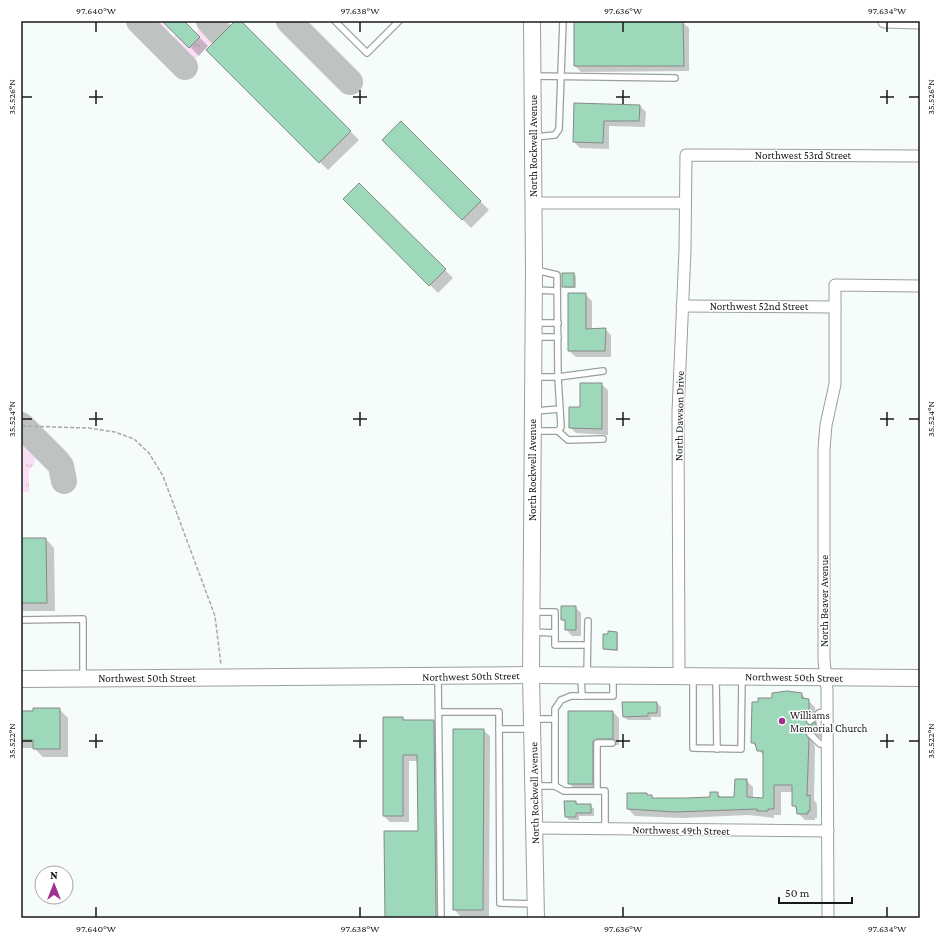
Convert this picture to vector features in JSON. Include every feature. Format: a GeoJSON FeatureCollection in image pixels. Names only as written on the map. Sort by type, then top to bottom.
{"type":"FeatureCollection","features":[{"type":"Feature","properties":{"kind":"street","name":"North Rockwell Avenue"},"geometry":{"type":"LineString","coordinates":[[532,21],[534,290],[531,675],[536,911]]}},
{"type":"Feature","properties":{"kind":"street"},"geometry":{"type":"LineString","coordinates":[[884,22],[920,23]]}},
{"type":"Feature","properties":{"kind":"street","name":"Northwest 53rd Street"},"geometry":{"type":"LineString","coordinates":[[686,155],[920,156]]}},
{"type":"Feature","properties":{"kind":"street","name":"North Dawson Drive"},"geometry":{"type":"LineString","coordinates":[[686,155],[678,412],[686,676]]}},
{"type":"Feature","properties":{"kind":"street"},"geometry":{"type":"LineString","coordinates":[[533,203],[685,203]]}},
{"type":"Feature","properties":{"kind":"street","name":"North Beaver Avenue"},"geometry":{"type":"LineString","coordinates":[[828,918],[824,449],[826,425],[835,384],[835,285],[920,286]]}},
{"type":"Feature","properties":{"kind":"street","name":"Northwest 52nd Street"},"geometry":{"type":"LineString","coordinates":[[682,306],[835,307]]}},
{"type":"Feature","properties":{"kind":"street","name":"Northwest 50th Street"},"geometry":{"type":"LineString","coordinates":[[21,679],[531,675],[920,678]]}},
{"type":"Feature","properties":{"kind":"street","name":"Northwest 49th Street"},"geometry":{"type":"LineString","coordinates":[[535,828],[828,831]]}},
{"type":"Feature","properties":{"kind":"lane"},"geometry":{"type":"LineString","coordinates":[[335,21],[367,53],[398,21]]}},
{"type":"Feature","properties":{"kind":"lane"},"geometry":{"type":"LineString","coordinates":[[533,137],[555,135],[559,129],[563,21]]}},
{"type":"Feature","properties":{"kind":"lane"},"geometry":{"type":"LineString","coordinates":[[532,76],[676,78]]}},
{"type":"Feature","properties":{"kind":"lane"},"geometry":{"type":"LineString","coordinates":[[534,270],[558,275],[558,377],[561,427],[558,431]]}},
{"type":"Feature","properties":{"kind":"lane"},"geometry":{"type":"LineString","coordinates":[[534,290],[558,291]]}},
{"type":"Feature","properties":{"kind":"lane"},"geometry":{"type":"LineString","coordinates":[[533,330],[558,323]]}},
{"type":"Feature","properties":{"kind":"lane"},"geometry":{"type":"LineString","coordinates":[[533,330],[558,337]]}},
{"type":"Feature","properties":{"kind":"lane"},"geometry":{"type":"LineString","coordinates":[[533,377],[558,377],[603,371]]}},
{"type":"Feature","properties":{"kind":"lane"},"geometry":{"type":"LineString","coordinates":[[532,411],[560,409]]}},
{"type":"Feature","properties":{"kind":"lane"},"geometry":{"type":"LineString","coordinates":[[532,431],[558,431],[568,440],[603,439]]}},
{"type":"Feature","properties":{"kind":"lane"},"geometry":{"type":"LineString","coordinates":[[531,612],[555,612],[555,645],[587,645]]}},
{"type":"Feature","properties":{"kind":"lane"},"geometry":{"type":"LineString","coordinates":[[21,620],[83,619],[83,678]]}},
{"type":"Feature","properties":{"kind":"lane"},"geometry":{"type":"LineString","coordinates":[[582,696],[588,621]]}},
{"type":"Feature","properties":{"kind":"lane"},"geometry":{"type":"LineString","coordinates":[[531,632],[555,633]]}},
{"type":"Feature","properties":{"kind":"lane"},"geometry":{"type":"LineString","coordinates":[[438,676],[441,918]]}},
{"type":"Feature","properties":{"kind":"lane"},"geometry":{"type":"LineString","coordinates":[[555,786],[555,710],[561,700],[571,696],[613,696],[613,676]]}},
{"type":"Feature","properties":{"kind":"lane"},"geometry":{"type":"LineString","coordinates":[[686,676],[693,748],[717,749],[742,749],[742,676]]}},
{"type":"Feature","properties":{"kind":"lane"},"geometry":{"type":"LineString","coordinates":[[716,676],[717,749]]}},
{"type":"Feature","properties":{"kind":"lane"},"geometry":{"type":"LineString","coordinates":[[810,721],[818,712],[827,711]]}},
{"type":"Feature","properties":{"kind":"lane"},"geometry":{"type":"LineString","coordinates":[[438,712],[499,712],[500,903],[536,911]]}},
{"type":"Feature","properties":{"kind":"lane"},"geometry":{"type":"LineString","coordinates":[[499,729],[555,719]]}},
{"type":"Feature","properties":{"kind":"lane"},"geometry":{"type":"LineString","coordinates":[[810,734],[820,744],[827,744]]}},
{"type":"Feature","properties":{"kind":"lane"},"geometry":{"type":"LineString","coordinates":[[597,791],[597,743],[612,743]]}},
{"type":"Feature","properties":{"kind":"lane"},"geometry":{"type":"LineString","coordinates":[[534,786],[555,786],[564,791],[605,791],[605,829]]}},
{"type":"Feature","properties":{"kind":"path"},"geometry":{"type":"LineString","coordinates":[[22,426],[88,428],[115,432],[134,439],[149,453],[163,476],[215,616],[219,639],[222,678]]}},
{"type":"Feature","properties":{"kind":"green space"},"geometry":{"type":"Polygon","coordinates":[[[152,21],[162,21],[171,30],[167,34],[160,35],[152,27],[152,21]]]}},
{"type":"Feature","properties":{"kind":"green space"},"geometry":{"type":"Polygon","coordinates":[[[201,27],[207,28],[217,38],[196,58],[185,60],[171,45],[171,40],[176,34],[190,48],[200,37],[196,32],[201,27]]]}},
{"type":"Feature","properties":{"kind":"green space"},"geometry":{"type":"Polygon","coordinates":[[[21,440],[36,455],[34,465],[29,470],[29,492],[21,492],[21,440]]]}},
{"type":"Feature","properties":{"kind":"building"},"geometry":{"type":"Polygon","coordinates":[[[162,21],[184,21],[200,37],[189,48],[162,21]]]}},
{"type":"Feature","properties":{"kind":"building"},"geometry":{"type":"Polygon","coordinates":[[[235,21],[241,21],[351,131],[319,163],[206,50],[235,21]]]}},
{"type":"Feature","properties":{"kind":"building"},"geometry":{"type":"Polygon","coordinates":[[[574,21],[683,21],[684,66],[574,66],[574,21]]]}},
{"type":"Feature","properties":{"kind":"building"},"geometry":{"type":"Polygon","coordinates":[[[574,103],[640,105],[639,121],[604,121],[603,143],[573,142],[574,103]]]}},
{"type":"Feature","properties":{"kind":"building"},"geometry":{"type":"Polygon","coordinates":[[[401,121],[481,201],[462,220],[382,140],[401,121]]]}},
{"type":"Feature","properties":{"kind":"building"},"geometry":{"type":"Polygon","coordinates":[[[359,183],[446,269],[429,286],[343,199],[359,183]]]}},
{"type":"Feature","properties":{"kind":"building"},"geometry":{"type":"Polygon","coordinates":[[[562,273],[574,273],[574,287],[562,287],[562,273]]]}},
{"type":"Feature","properties":{"kind":"building"},"geometry":{"type":"Polygon","coordinates":[[[568,293],[586,293],[586,329],[606,328],[605,351],[568,351],[568,293]]]}},
{"type":"Feature","properties":{"kind":"building"},"geometry":{"type":"Polygon","coordinates":[[[580,383],[602,383],[602,429],[569,428],[569,407],[580,407],[580,383]]]}},
{"type":"Feature","properties":{"kind":"building"},"geometry":{"type":"Polygon","coordinates":[[[21,538],[46,538],[47,603],[21,603],[21,538]]]}},
{"type":"Feature","properties":{"kind":"building"},"geometry":{"type":"Polygon","coordinates":[[[561,606],[576,606],[576,630],[565,630],[565,620],[561,620],[561,606]]]}},
{"type":"Feature","properties":{"kind":"building"},"geometry":{"type":"Polygon","coordinates":[[[608,631],[617,632],[617,650],[603,649],[603,634],[608,634],[608,631]]]}},
{"type":"Feature","properties":{"kind":"building"},"geometry":{"type":"Polygon","coordinates":[[[787,691],[802,693],[802,698],[809,699],[809,716],[806,722],[810,725],[816,722],[816,733],[809,730],[806,733],[809,739],[807,796],[810,795],[810,811],[808,811],[808,814],[797,814],[796,806],[792,806],[792,785],[774,785],[774,809],[768,809],[768,811],[757,811],[757,809],[675,812],[627,809],[627,793],[647,793],[647,795],[652,795],[652,798],[686,798],[710,797],[710,792],[718,792],[718,797],[734,797],[735,779],[747,779],[747,797],[763,798],[763,751],[757,751],[755,743],[751,743],[752,702],[758,702],[758,698],[772,698],[772,693],[787,691]]]}},
{"type":"Feature","properties":{"kind":"building"},"geometry":{"type":"Polygon","coordinates":[[[622,702],[657,702],[657,713],[648,713],[648,716],[623,717],[622,702]]]}},
{"type":"Feature","properties":{"kind":"building"},"geometry":{"type":"Polygon","coordinates":[[[33,708],[60,708],[60,749],[33,749],[33,740],[21,740],[21,711],[33,711],[33,708]]]}},
{"type":"Feature","properties":{"kind":"building"},"geometry":{"type":"Polygon","coordinates":[[[568,711],[613,711],[613,739],[597,739],[593,741],[593,784],[568,784],[568,711]]]}},
{"type":"Feature","properties":{"kind":"building"},"geometry":{"type":"Polygon","coordinates":[[[383,717],[403,717],[403,720],[434,720],[436,918],[385,918],[384,831],[418,831],[417,755],[403,755],[403,816],[383,816],[383,717]]]}},
{"type":"Feature","properties":{"kind":"building"},"geometry":{"type":"Polygon","coordinates":[[[453,729],[484,729],[483,910],[453,910],[453,729]]]}},
{"type":"Feature","properties":{"kind":"building"},"geometry":{"type":"Polygon","coordinates":[[[564,801],[576,801],[576,804],[591,804],[591,813],[576,813],[576,817],[565,817],[564,801]]]}},
{"type":"Feature","properties":{"kind":"taxiway"},"geometry":{"type":"LineString","coordinates":[[139,21],[185,67]]}},
{"type":"Feature","properties":{"kind":"taxiway"},"geometry":{"type":"LineString","coordinates":[[209,21],[220,33]]}},
{"type":"Feature","properties":{"kind":"taxiway"},"geometry":{"type":"LineString","coordinates":[[289,21],[350,82]]}},
{"type":"Feature","properties":{"kind":"taxiway"},"geometry":{"type":"LineString","coordinates":[[21,425],[61,466],[64,481]]}},
{"type":"Feature","properties":{"kind":"place","name":"Williams Memorial Church"},"geometry":{"type":"Point","coordinates":[782,721]}}]}
